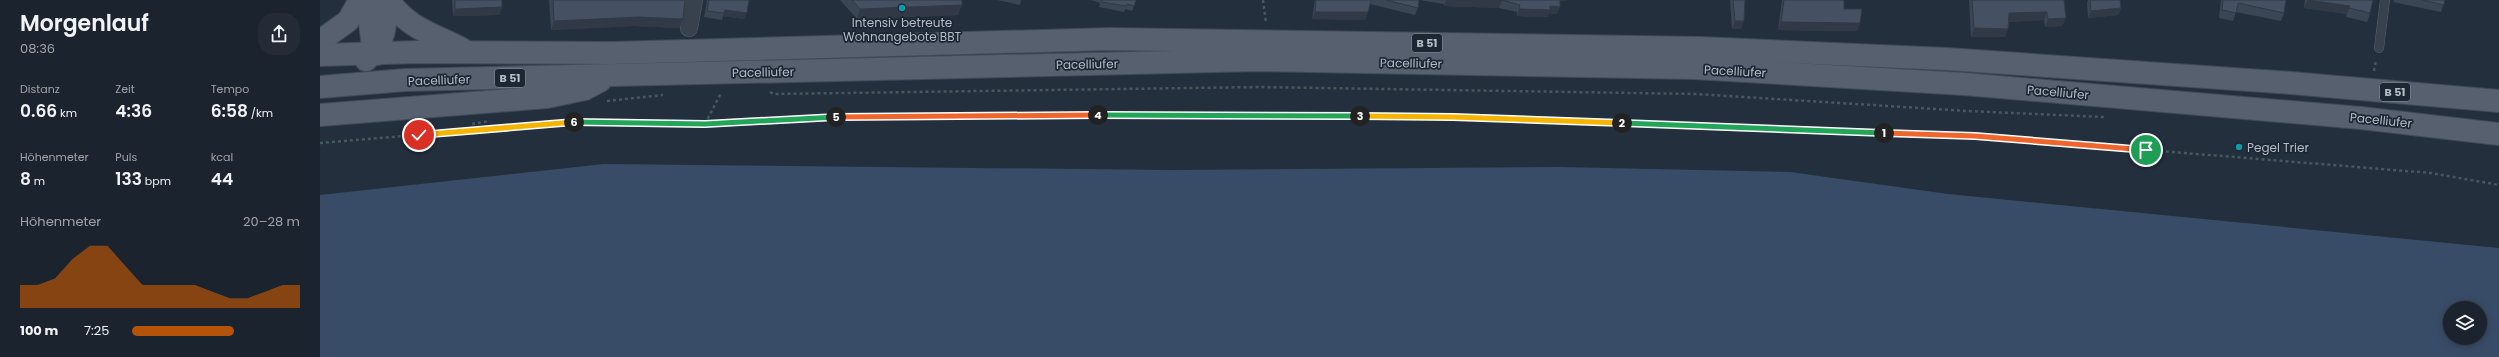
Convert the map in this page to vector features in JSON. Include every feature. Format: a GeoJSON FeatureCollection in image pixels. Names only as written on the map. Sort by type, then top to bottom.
{"type":"FeatureCollection","features":[{"type":"Feature","properties":{"kind":"main road"},"geometry":{"type":"LineString","coordinates":[[320,41],[348,21],[360,0]]}},
{"type":"Feature","properties":{"kind":"main road"},"geometry":{"type":"LineString","coordinates":[[367,0],[376,52],[388,67],[405,80]]}},
{"type":"Feature","properties":{"kind":"main road"},"geometry":{"type":"LineString","coordinates":[[328,86],[376,52],[385,32],[384,0]]}},
{"type":"Feature","properties":{"kind":"main road"},"geometry":{"type":"LineString","coordinates":[[388,0],[414,26],[470,54]]}},
{"type":"Feature","properties":{"kind":"main road","name":"Pacelliufer"},"geometry":{"type":"LineString","coordinates":[[320,55],[376,52],[470,54],[613,54],[1110,39],[1700,48],[1955,60],[2291,83],[2499,101]]}},
{"type":"Feature","properties":{"kind":"main road","name":"Pacelliufer"},"geometry":{"type":"LineString","coordinates":[[328,86],[405,80],[1258,60],[1694,68],[1964,84],[2361,118],[2499,134]]}},
{"type":"Feature","properties":{"kind":"main road"},"geometry":{"type":"LineString","coordinates":[[324,115],[547,97],[585,89],[614,75]]}},
{"type":"Feature","properties":{"kind":"street"},"geometry":{"type":"LineString","coordinates":[[689,28],[694,0]]}},
{"type":"Feature","properties":{"kind":"lane"},"geometry":{"type":"LineString","coordinates":[[2378,48],[2385,0]]}},
{"type":"Feature","properties":{"kind":"path"},"geometry":{"type":"LineString","coordinates":[[768,91],[774,94],[1259,87],[1696,94],[1967,111],[2109,118]]}},
{"type":"Feature","properties":{"kind":"path"},"geometry":{"type":"LineString","coordinates":[[705,124],[723,89],[715,90]]}},
{"type":"Feature","properties":{"kind":"path"},"geometry":{"type":"LineString","coordinates":[[606,101],[668,95]]}},
{"type":"Feature","properties":{"kind":"path"},"geometry":{"type":"LineString","coordinates":[[320,143],[563,123],[612,121],[705,124],[869,115],[1453,117],[1975,136],[2431,173],[2499,185]]}},
{"type":"Feature","properties":{"kind":"water"},"geometry":{"type":"Polygon","coordinates":[[[604,164],[1170,170],[1560,167],[1790,172],[1948,194],[2499,248],[2499,357],[320,357],[320,195],[604,164]]]}},
{"type":"Feature","properties":{"kind":"building"},"geometry":{"type":"Polygon","coordinates":[[[455,0],[502,0],[502,7],[455,9],[455,0]]]}},
{"type":"Feature","properties":{"kind":"building"},"geometry":{"type":"Polygon","coordinates":[[[553,0],[685,0],[683,19],[638,17],[554,21],[553,0]]]}},
{"type":"Feature","properties":{"kind":"building"},"geometry":{"type":"Polygon","coordinates":[[[709,0],[749,0],[747,13],[725,10],[724,13],[707,11],[709,0]]]}},
{"type":"Feature","properties":{"kind":"building"},"geometry":{"type":"Polygon","coordinates":[[[852,0],[962,0],[962,5],[860,9],[852,0]]]}},
{"type":"Feature","properties":{"kind":"building"},"geometry":{"type":"Polygon","coordinates":[[[1102,0],[1136,0],[1134,6],[1127,4],[1126,6],[1101,2],[1102,0]]]}},
{"type":"Feature","properties":{"kind":"building"},"geometry":{"type":"Polygon","coordinates":[[[1316,0],[1371,0],[1368,12],[1315,12],[1316,0]]]}},
{"type":"Feature","properties":{"kind":"building"},"geometry":{"type":"Polygon","coordinates":[[[1386,0],[1419,0],[1418,8],[1386,0]]]}},
{"type":"Feature","properties":{"kind":"building"},"geometry":{"type":"Polygon","coordinates":[[[1502,0],[1560,0],[1560,7],[1550,6],[1550,10],[1519,9],[1520,5],[1502,0]]]}},
{"type":"Feature","properties":{"kind":"building"},"geometry":{"type":"Polygon","coordinates":[[[1733,0],[1745,0],[1744,21],[1735,21],[1733,0]]]}},
{"type":"Feature","properties":{"kind":"building"},"geometry":{"type":"Polygon","coordinates":[[[1784,0],[1844,0],[1844,9],[1862,9],[1860,23],[1781,22],[1784,0]]]}},
{"type":"Feature","properties":{"kind":"building"},"geometry":{"type":"Polygon","coordinates":[[[1972,0],[2064,0],[2066,18],[2048,19],[2047,12],[2009,13],[2008,29],[1974,28],[1972,0]]]}},
{"type":"Feature","properties":{"kind":"building"},"geometry":{"type":"Polygon","coordinates":[[[2090,0],[2120,0],[2121,8],[2091,11],[2090,0]]]}},
{"type":"Feature","properties":{"kind":"building"},"geometry":{"type":"Polygon","coordinates":[[[2223,0],[2286,0],[2284,13],[2238,3],[2236,13],[2222,10],[2223,0]]]}},
{"type":"Feature","properties":{"kind":"building"},"geometry":{"type":"Polygon","coordinates":[[[2308,0],[2373,0],[2370,13],[2349,8],[2350,6],[2308,0]]]}},
{"type":"Feature","properties":{"kind":"building"},"geometry":{"type":"Polygon","coordinates":[[[2421,0],[2445,0],[2444,5],[2421,0]]]}},
{"type":"Feature","properties":{"kind":"place","name":"Intensiv betreute Wohnangebote BBT"},"geometry":{"type":"Point","coordinates":[902,8]}},
{"type":"Feature","properties":{"kind":"place","name":"Pegel Trier"},"geometry":{"type":"Point","coordinates":[2239,147]}},
{"type":"Feature","properties":{"kind":"route"},"geometry":{"type":"LineString","coordinates":[[419,135],[563,123],[612,121],[705,124],[869,115],[1453,117],[1975,136],[2146,150]]}}]}
